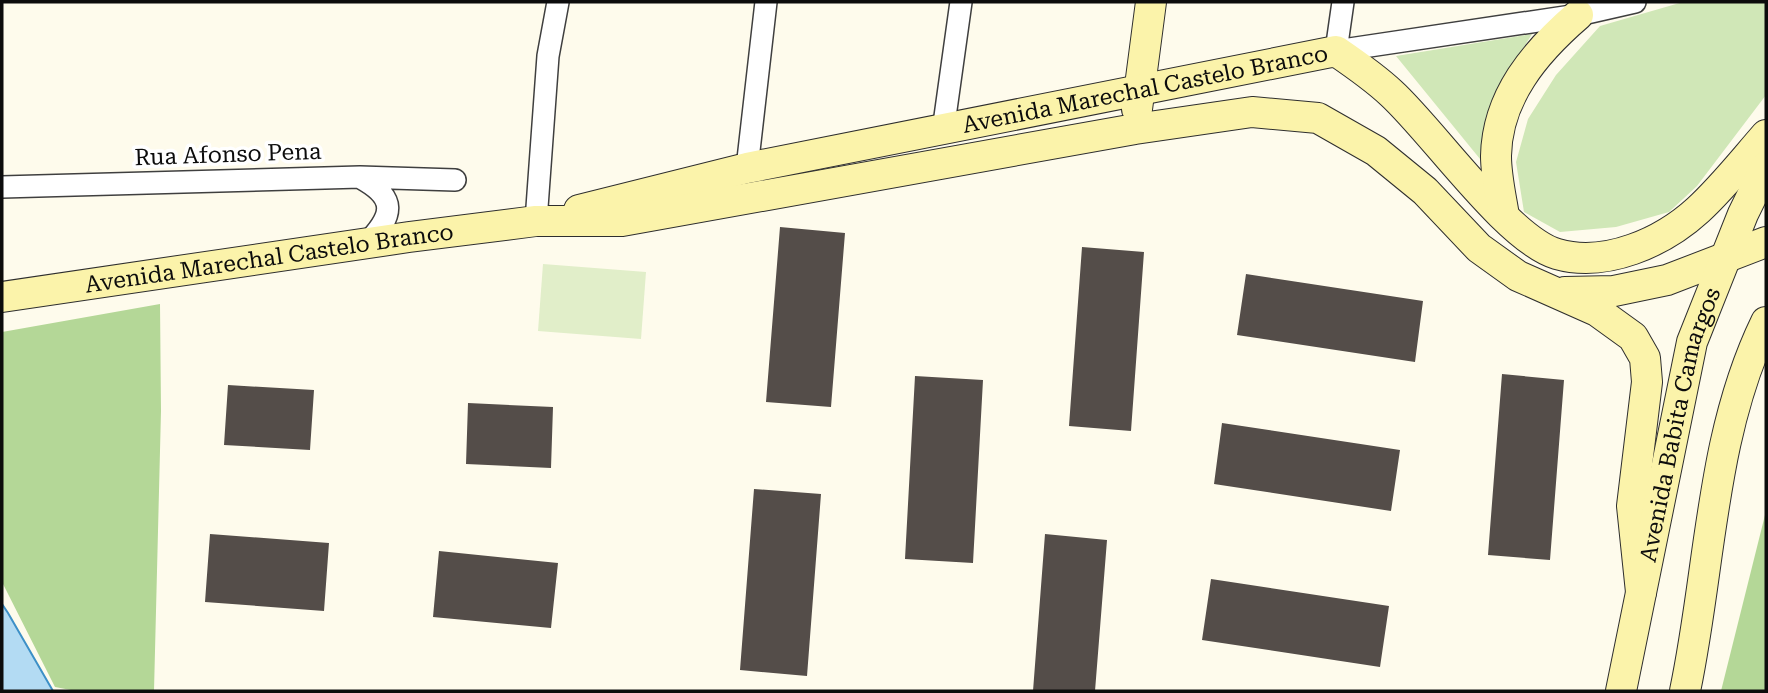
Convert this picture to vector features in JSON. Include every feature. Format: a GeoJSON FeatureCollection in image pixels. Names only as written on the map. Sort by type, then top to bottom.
{"type":"FeatureCollection","features":[{"type":"Feature","properties":{"kind":"street"},"geometry":{"type":"LineString","coordinates":[[536,221],[548,56],[548,2]]}},
{"type":"Feature","properties":{"kind":"street"},"geometry":{"type":"LineString","coordinates":[[548,56],[558,2]]}},
{"type":"Feature","properties":{"kind":"street"},"geometry":{"type":"LineString","coordinates":[[747,168],[766,2]]}},
{"type":"Feature","properties":{"kind":"street"},"geometry":{"type":"LineString","coordinates":[[943,131],[961,2]]}},
{"type":"Feature","properties":{"kind":"street"},"geometry":{"type":"LineString","coordinates":[[1135,129],[1151,2]]}},
{"type":"Feature","properties":{"kind":"street"},"geometry":{"type":"LineString","coordinates":[[1343,2],[1336,51],[1531,12],[1578,15],[1635,2]]}},
{"type":"Feature","properties":{"kind":"street"},"geometry":{"type":"LineString","coordinates":[[1504,216],[1496,156],[1504,110],[1525,68],[1552,37],[1578,15]]}},
{"type":"Feature","properties":{"kind":"street","name":"Avenida Marechal Castelo Branco"},"geometry":{"type":"LineString","coordinates":[[2,297],[536,221],[747,168],[1336,51],[1392,94],[1504,216],[1528,237],[1556,254],[1592,257],[1620,253],[1658,238],[1698,210],[1766,135]]}},
{"type":"Feature","properties":{"kind":"street","name":"Avenida Marechal Castelo Branco"},"geometry":{"type":"LineString","coordinates":[[536,221],[622,221],[1135,129],[1252,112],[1318,118],[1376,151],[1415,183],[1479,248],[1518,276],[1558,293],[1614,291],[1667,280],[1766,242]]}},
{"type":"Feature","properties":{"kind":"street","name":"Avenida Babita Camargos"},"geometry":{"type":"LineString","coordinates":[[1620,691],[1692,342],[1766,167]]}},
{"type":"Feature","properties":{"kind":"street"},"geometry":{"type":"LineString","coordinates":[[360,177],[381,189],[387,202],[387,215],[380,229],[367,243]]}},
{"type":"Feature","properties":{"kind":"street","name":"Rua Afonso Pena"},"geometry":{"type":"LineString","coordinates":[[2,187],[360,177],[455,180]]}},
{"type":"Feature","properties":{"kind":"street"},"geometry":{"type":"LineString","coordinates":[[1558,293],[1614,320],[1633,337],[1645,358],[1647,382],[1632,506],[1641,592]]}},
{"type":"Feature","properties":{"kind":"street","name":"Avenida Babita Camargos"},"geometry":{"type":"LineString","coordinates":[[1685,691],[1698,633],[1723,444],[1751,353],[1766,322]]}},
{"type":"Feature","properties":{"kind":"green space"},"geometry":{"type":"Polygon","coordinates":[[[1683,2],[1766,2],[1766,95],[1697,186],[1669,212],[1616,227],[1560,232],[1524,212],[1516,162],[1528,119],[1556,75],[1600,26],[1683,2]]]}},
{"type":"Feature","properties":{"kind":"green space"},"geometry":{"type":"Polygon","coordinates":[[[1532,34],[1511,68],[1486,120],[1489,170],[1396,56],[1532,34]]]}},
{"type":"Feature","properties":{"kind":"green space"},"geometry":{"type":"Polygon","coordinates":[[[543,264],[646,272],[641,339],[538,331],[543,264]]]}},
{"type":"Feature","properties":{"kind":"green space"},"geometry":{"type":"Polygon","coordinates":[[[160,304],[161,411],[154,691],[76,691],[55,687],[2,582],[2,332],[160,304]]]}},
{"type":"Feature","properties":{"kind":"green space"},"geometry":{"type":"Polygon","coordinates":[[[1766,511],[1766,691],[1721,691],[1766,511]]]}},
{"type":"Feature","properties":{"kind":"water"},"geometry":{"type":"Polygon","coordinates":[[[2,604],[8,613],[53,691],[2,691],[2,604]]]}},
{"type":"Feature","properties":{"kind":"building"},"geometry":{"type":"Polygon","coordinates":[[[780,227],[845,233],[831,407],[766,402],[780,227]]]}},
{"type":"Feature","properties":{"kind":"building"},"geometry":{"type":"Polygon","coordinates":[[[1082,247],[1144,252],[1131,431],[1069,426],[1082,247]]]}},
{"type":"Feature","properties":{"kind":"building"},"geometry":{"type":"Polygon","coordinates":[[[1246,274],[1423,301],[1415,362],[1237,335],[1246,274]]]}},
{"type":"Feature","properties":{"kind":"building"},"geometry":{"type":"Polygon","coordinates":[[[1502,374],[1564,380],[1550,560],[1488,555],[1502,374]]]}},
{"type":"Feature","properties":{"kind":"building"},"geometry":{"type":"Polygon","coordinates":[[[915,376],[983,380],[973,563],[905,559],[915,376]]]}},
{"type":"Feature","properties":{"kind":"building"},"geometry":{"type":"Polygon","coordinates":[[[228,385],[314,390],[310,450],[224,445],[228,385]]]}},
{"type":"Feature","properties":{"kind":"building"},"geometry":{"type":"Polygon","coordinates":[[[468,403],[553,407],[551,468],[466,464],[468,403]]]}},
{"type":"Feature","properties":{"kind":"building"},"geometry":{"type":"Polygon","coordinates":[[[1222,423],[1400,450],[1391,511],[1214,484],[1222,423]]]}},
{"type":"Feature","properties":{"kind":"building"},"geometry":{"type":"Polygon","coordinates":[[[754,489],[821,494],[807,676],[740,670],[754,489]]]}},
{"type":"Feature","properties":{"kind":"building"},"geometry":{"type":"Polygon","coordinates":[[[210,534],[329,543],[324,611],[205,602],[210,534]]]}},
{"type":"Feature","properties":{"kind":"building"},"geometry":{"type":"Polygon","coordinates":[[[1045,534],[1107,540],[1095,691],[1033,691],[1045,534]]]}},
{"type":"Feature","properties":{"kind":"building"},"geometry":{"type":"Polygon","coordinates":[[[439,551],[558,563],[551,628],[433,617],[439,551]]]}},
{"type":"Feature","properties":{"kind":"building"},"geometry":{"type":"Polygon","coordinates":[[[1211,579],[1389,606],[1380,667],[1202,640],[1211,579]]]}}]}
